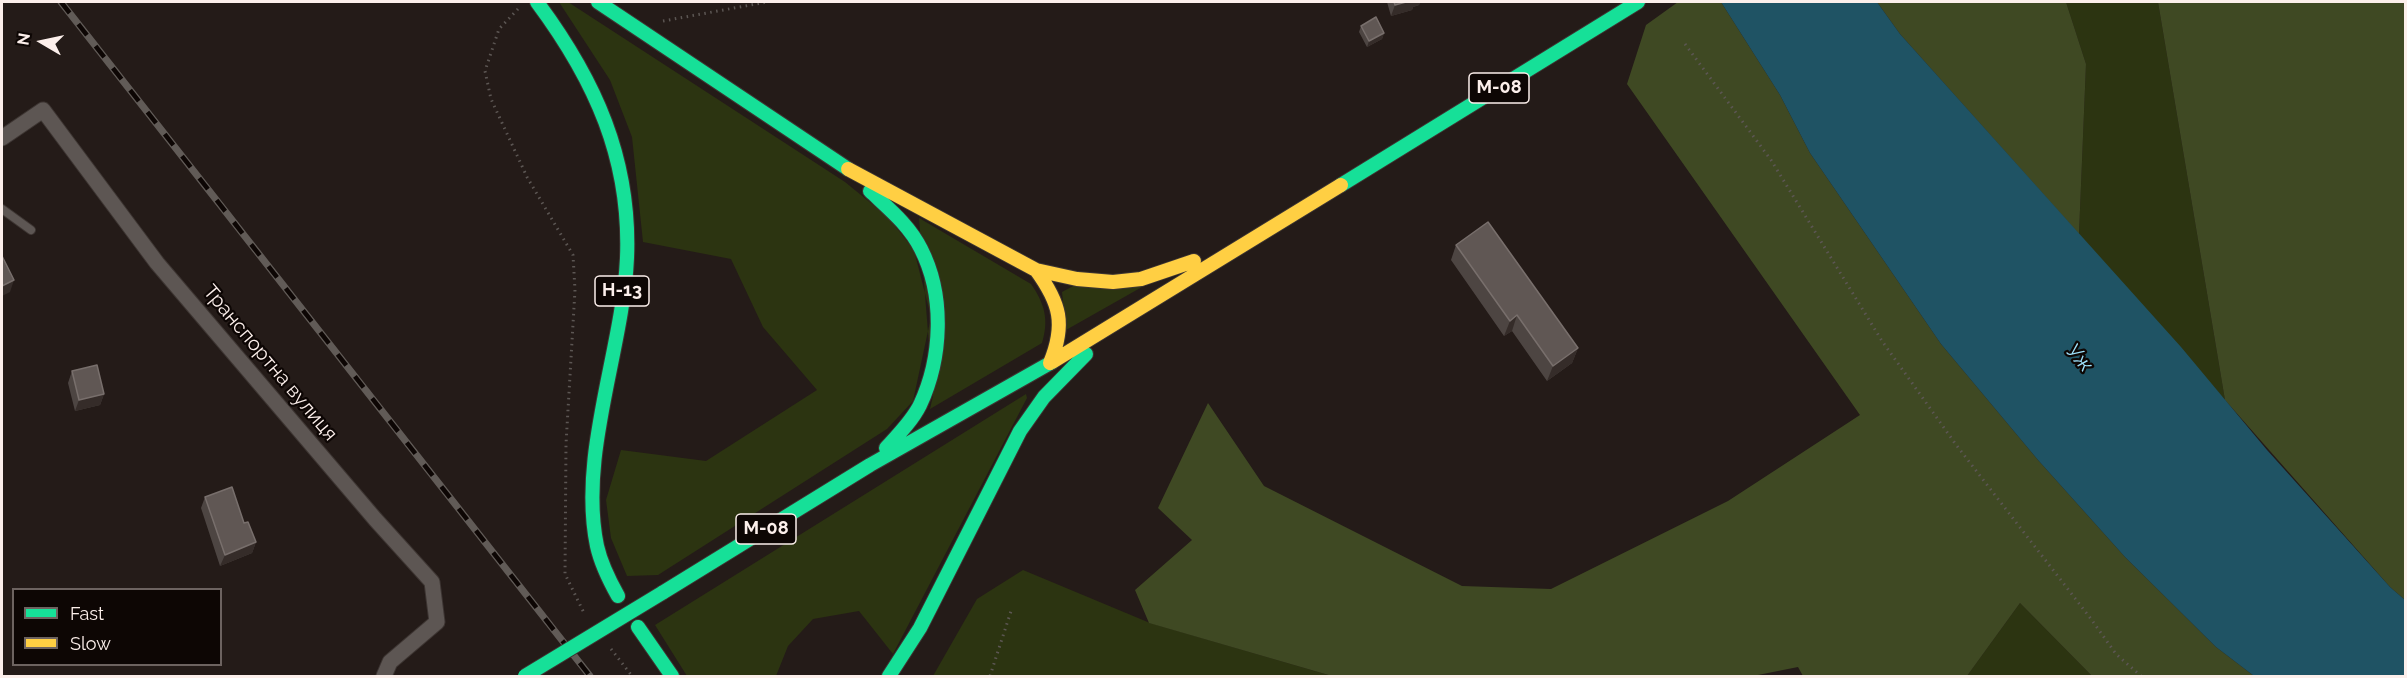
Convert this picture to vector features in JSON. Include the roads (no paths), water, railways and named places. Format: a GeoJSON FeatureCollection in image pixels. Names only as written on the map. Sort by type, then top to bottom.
{"type":"FeatureCollection","features":[{"type":"Feature","properties":{"kind":"main road","name":"Н-13"},"geometry":{"type":"LineString","coordinates":[[537,2],[566,38],[601,103],[612,136],[622,186],[627,241],[625,273],[596,455],[593,497],[603,566],[618,597]]}},
{"type":"Feature","properties":{"kind":"main road"},"geometry":{"type":"LineString","coordinates":[[598,2],[848,169],[1036,270],[1077,279],[1113,282],[1141,279],[1242,245]]}},
{"type":"Feature","properties":{"kind":"main road","name":"М-08"},"geometry":{"type":"LineString","coordinates":[[525,676],[870,465],[1050,363],[1634,4]]}},
{"type":"Feature","properties":{"kind":"main road"},"geometry":{"type":"LineString","coordinates":[[848,169],[909,230],[926,260],[934,284],[937,308],[936,343],[929,380],[920,405],[909,423],[870,465]]}},
{"type":"Feature","properties":{"kind":"main road"},"geometry":{"type":"LineString","coordinates":[[1036,270],[1050,289],[1058,307],[1059,343],[1050,363]]}},
{"type":"Feature","properties":{"kind":"main road"},"geometry":{"type":"LineString","coordinates":[[889,676],[920,628],[1020,431],[1044,397],[1119,321]]}},
{"type":"Feature","properties":{"kind":"main road"},"geometry":{"type":"LineString","coordinates":[[638,627],[672,676]]}},
{"type":"Feature","properties":{"kind":"street","name":"Транспортна вулиця"},"geometry":{"type":"LineString","coordinates":[[2,138],[43,110],[157,263],[375,519],[432,582],[437,622],[390,662],[384,676]]}},
{"type":"Feature","properties":{"kind":"lane"},"geometry":{"type":"LineString","coordinates":[[2,210],[31,230]]}},
{"type":"Feature","properties":{"kind":"water","name":"Уж"},"geometry":{"type":"Polygon","coordinates":[[[1721,2],[1877,2],[1900,34],[2181,347],[2267,450],[2390,587],[2405,600],[2405,676],[2254,676],[2216,647],[2125,557],[2038,460],[1941,344],[1810,153],[1780,95],[1721,2]]]}},
{"type":"Feature","properties":{"kind":"railway"},"geometry":{"type":"LineString","coordinates":[[61,2],[590,676]]}}]}
